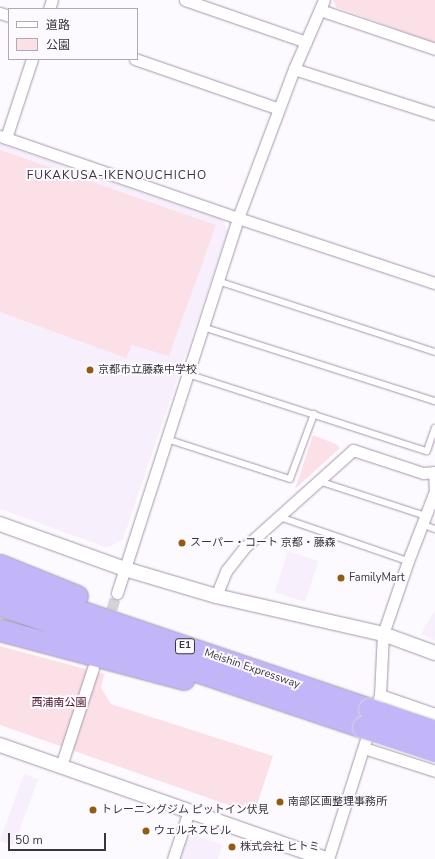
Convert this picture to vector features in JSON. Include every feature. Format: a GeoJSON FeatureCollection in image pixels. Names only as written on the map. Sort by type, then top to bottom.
{"type":"FeatureCollection","features":[{"type":"Feature","properties":{"kind":"highway"},"geometry":{"type":"LineString","coordinates":[[0,565],[280,689]]}},
{"type":"Feature","properties":{"kind":"highway","name":"Meishin Expressway"},"geometry":{"type":"LineString","coordinates":[[0,584],[280,689]]}},
{"type":"Feature","properties":{"kind":"highway","name":"Meishin Expressway"},"geometry":{"type":"LineString","coordinates":[[0,605],[280,689],[371,710],[435,731]]}},
{"type":"Feature","properties":{"kind":"highway"},"geometry":{"type":"LineString","coordinates":[[0,630],[150,672],[280,689]]}},
{"type":"Feature","properties":{"kind":"highway","name":"Meishin Expressway"},"geometry":{"type":"LineString","coordinates":[[371,710],[435,751]]}},
{"type":"Feature","properties":{"kind":"street"},"geometry":{"type":"LineString","coordinates":[[185,0],[306,42]]}},
{"type":"Feature","properties":{"kind":"street"},"geometry":{"type":"LineString","coordinates":[[117,593],[238,218],[294,69],[322,5],[435,49]]}},
{"type":"Feature","properties":{"kind":"street"},"geometry":{"type":"LineString","coordinates":[[32,60],[3,137],[238,218],[435,283]]}},
{"type":"Feature","properties":{"kind":"street"},"geometry":{"type":"LineString","coordinates":[[138,60],[279,109]]}},
{"type":"Feature","properties":{"kind":"street"},"geometry":{"type":"LineString","coordinates":[[294,69],[435,114]]}},
{"type":"Feature","properties":{"kind":"street"},"geometry":{"type":"LineString","coordinates":[[216,596],[226,572],[245,547],[352,450],[423,474],[434,472],[435,491],[408,561],[383,634],[364,748],[328,859]]}},
{"type":"Feature","properties":{"kind":"street"},"geometry":{"type":"LineString","coordinates":[[0,524],[125,569],[216,596],[383,634],[435,653]]}},
{"type":"Feature","properties":{"kind":"street"},"geometry":{"type":"LineString","coordinates":[[61,766],[93,668]]}},
{"type":"Feature","properties":{"kind":"street"},"geometry":{"type":"LineString","coordinates":[[371,710],[435,714]]}},
{"type":"Feature","properties":{"kind":"street"},"geometry":{"type":"LineString","coordinates":[[0,745],[325,859]]}},
{"type":"Feature","properties":{"kind":"street"},"geometry":{"type":"LineString","coordinates":[[364,748],[435,771]]}},
{"type":"Feature","properties":{"kind":"street"},"geometry":{"type":"LineString","coordinates":[[173,859],[189,811]]}},
{"type":"Feature","properties":{"kind":"lane"},"geometry":{"type":"LineString","coordinates":[[218,281],[435,352]]}},
{"type":"Feature","properties":{"kind":"lane"},"geometry":{"type":"LineString","coordinates":[[203,327],[435,401]]}},
{"type":"Feature","properties":{"kind":"lane"},"geometry":{"type":"LineString","coordinates":[[188,374],[428,451],[435,428]]}},
{"type":"Feature","properties":{"kind":"lane"},"geometry":{"type":"LineString","coordinates":[[167,439],[290,479],[314,414]]}},
{"type":"Feature","properties":{"kind":"lane"},"geometry":{"type":"LineString","coordinates":[[319,480],[424,520],[435,529]]}},
{"type":"Feature","properties":{"kind":"lane"},"geometry":{"type":"LineString","coordinates":[[279,516],[408,561]]}},
{"type":"Feature","properties":{"kind":"shaded area","name":"京都市立藤森中学校"},"geometry":{"type":"Polygon","coordinates":[[[0,144],[222,219],[228,230],[123,539],[111,546],[105,547],[0,509],[0,144]]]}},
{"type":"Feature","properties":{"kind":"shaded area"},"geometry":{"type":"Polygon","coordinates":[[[288,551],[318,561],[305,602],[275,592],[288,551]]]}},
{"type":"Feature","properties":{"kind":"shaded area"},"geometry":{"type":"Polygon","coordinates":[[[435,610],[435,640],[421,634],[435,610]]]}},
{"type":"Feature","properties":{"kind":"shaded area"},"geometry":{"type":"Polygon","coordinates":[[[24,774],[38,779],[14,846],[0,840],[24,774]]]}},
{"type":"Feature","properties":{"kind":"shaded area"},"geometry":{"type":"Polygon","coordinates":[[[188,833],[223,845],[218,859],[179,859],[188,833]]]}},
{"type":"Feature","properties":{"kind":"green space"},"geometry":{"type":"Polygon","coordinates":[[[333,0],[435,0],[435,43],[336,7],[333,0]]]}},
{"type":"Feature","properties":{"kind":"green space"},"geometry":{"type":"Polygon","coordinates":[[[0,150],[216,225],[169,356],[132,345],[126,358],[0,312],[0,150]]]}},
{"type":"Feature","properties":{"kind":"green space"},"geometry":{"type":"Polygon","coordinates":[[[313,435],[336,444],[340,448],[295,489],[313,435]]]}},
{"type":"Feature","properties":{"kind":"green space","name":"西浦南公園"},"geometry":{"type":"Polygon","coordinates":[[[0,646],[104,674],[101,688],[111,704],[273,756],[254,814],[0,725],[0,646]]]}},
{"type":"Feature","properties":{"kind":"tunnel"},"geometry":{"type":"LineString","coordinates":[[107,625],[117,593]]}},
{"type":"Feature","properties":{"kind":"place","name":"京都市立藤森中学校"},"geometry":{"type":"Point","coordinates":[90,370]}},
{"type":"Feature","properties":{"kind":"place","name":"スーパー・コート 京都・藤森"},"geometry":{"type":"Point","coordinates":[182,543]}},
{"type":"Feature","properties":{"kind":"place","name":"FamilyMart"},"geometry":{"type":"Point","coordinates":[341,578]}},
{"type":"Feature","properties":{"kind":"place","name":"南部区画整理事務所"},"geometry":{"type":"Point","coordinates":[280,802]}},
{"type":"Feature","properties":{"kind":"place","name":"トレーニングジム ピットイン伏見"},"geometry":{"type":"Point","coordinates":[93,810]}},
{"type":"Feature","properties":{"kind":"place","name":"ウェルネスビル"},"geometry":{"type":"Point","coordinates":[146,831]}},
{"type":"Feature","properties":{"kind":"place","name":"株式会社 ヒトミ"},"geometry":{"type":"Point","coordinates":[232,847]}},
{"type":"Feature","properties":{"kind":"district","name":"FUKAKUSA-IKENOUCHICHO"},"geometry":{"type":"Point","coordinates":[117,176]}}]}
